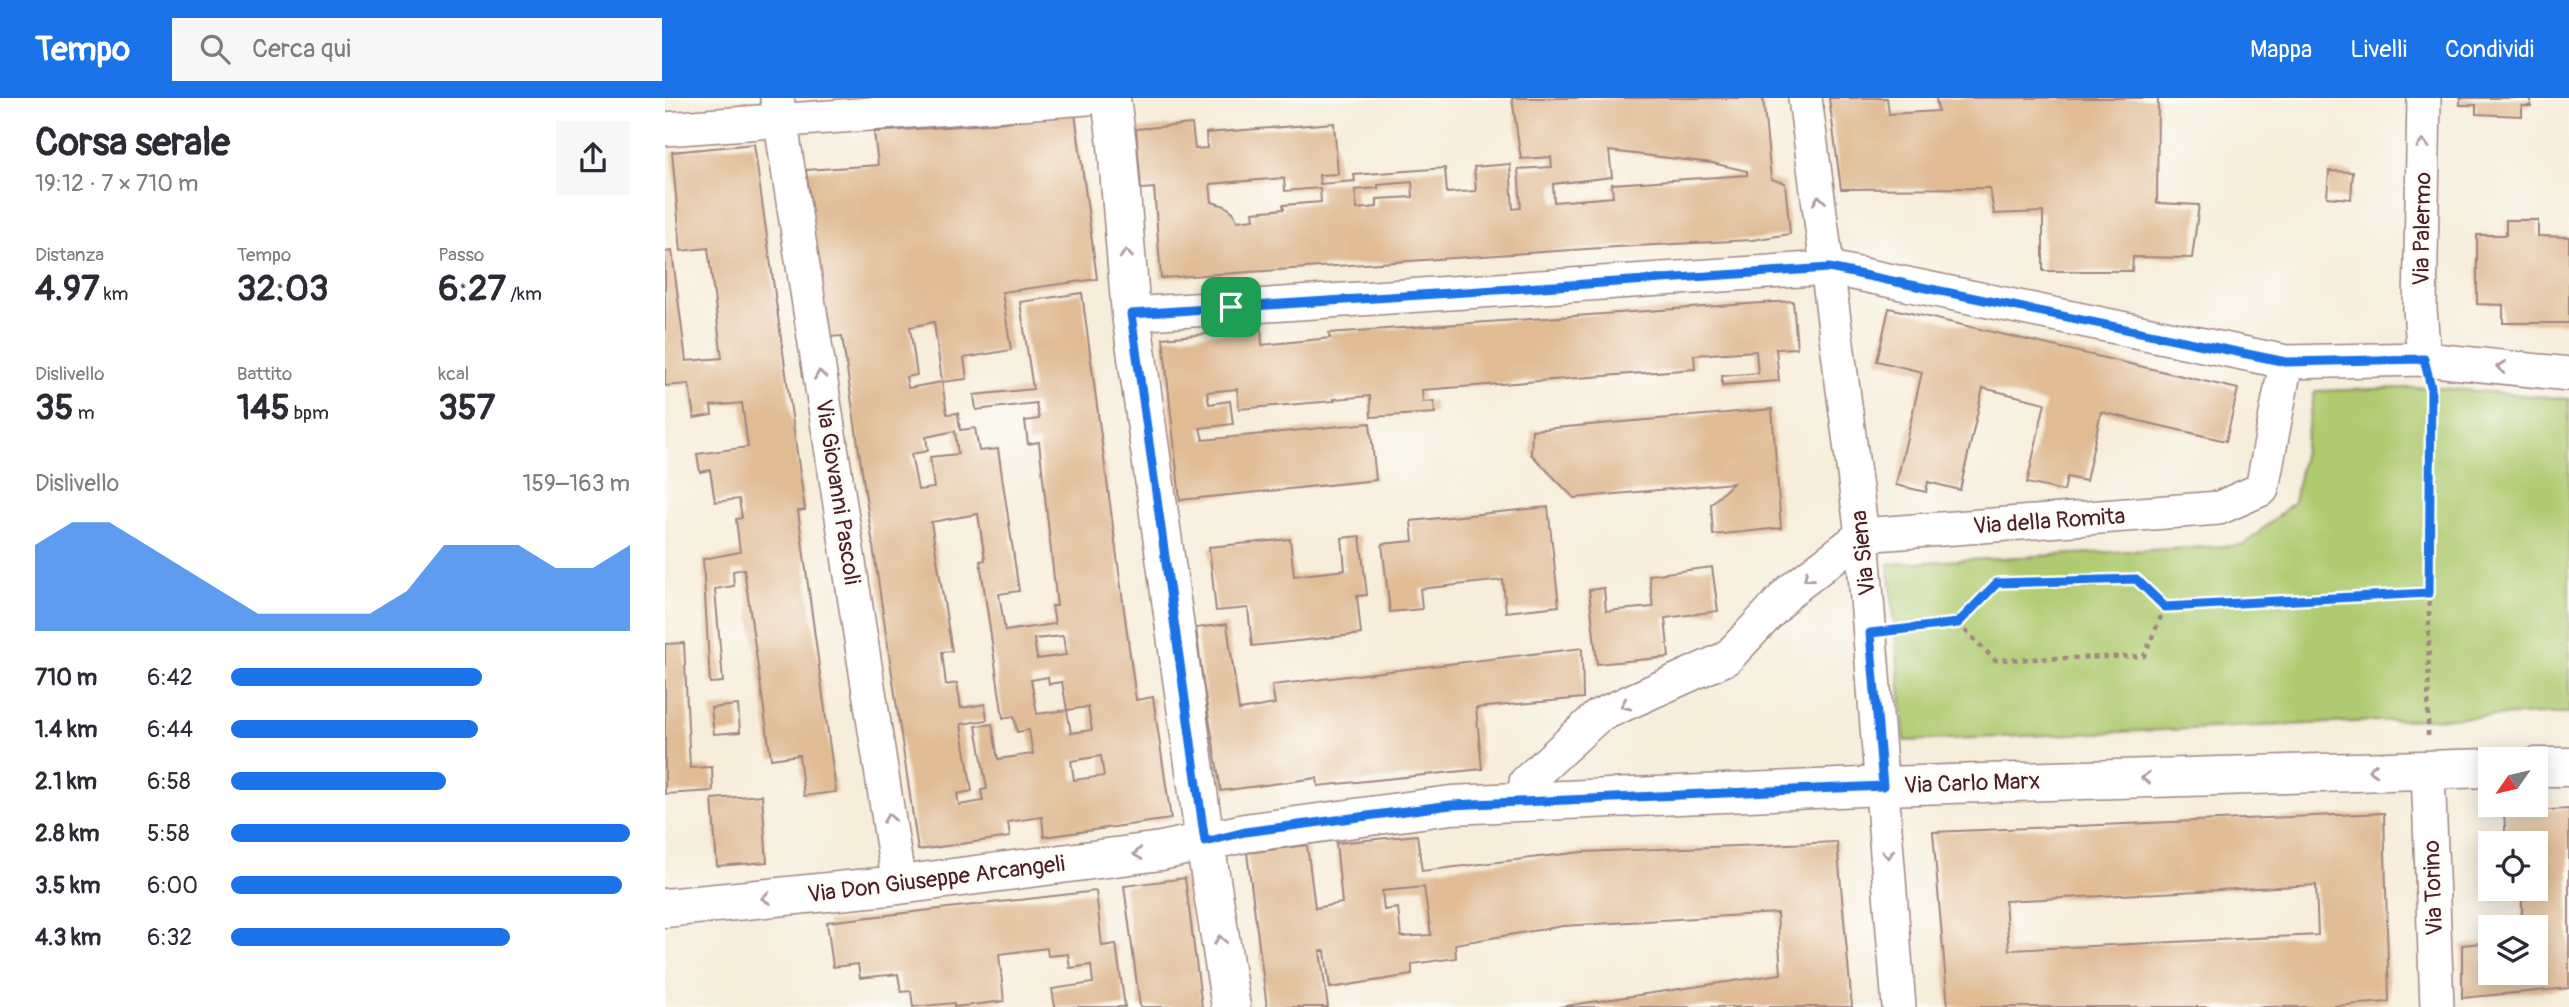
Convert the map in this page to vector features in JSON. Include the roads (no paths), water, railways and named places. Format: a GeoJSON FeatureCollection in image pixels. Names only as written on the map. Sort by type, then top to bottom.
{"type":"FeatureCollection","features":[{"type":"Feature","properties":{"kind":"street"},"geometry":{"type":"LineString","coordinates":[[665,129],[778,108],[1088,98]]}},
{"type":"Feature","properties":{"kind":"street"},"geometry":{"type":"LineString","coordinates":[[1111,98],[1131,314],[1205,842],[1231,1007]]}},
{"type":"Feature","properties":{"kind":"street","name":"Via Siena"},"geometry":{"type":"LineString","coordinates":[[1805,98],[1862,535],[1899,1007]]}},
{"type":"Feature","properties":{"kind":"street","name":"Via Palermo"},"geometry":{"type":"LineString","coordinates":[[2424,98],[2420,309],[2424,359]]}},
{"type":"Feature","properties":{"kind":"street","name":"Via Giovanni Pascoli"},"geometry":{"type":"LineString","coordinates":[[778,108],[899,885]]}},
{"type":"Feature","properties":{"kind":"street"},"geometry":{"type":"LineString","coordinates":[[1131,314],[1829,268],[2286,362],[2424,359],[2569,374]]}},
{"type":"Feature","properties":{"kind":"street","name":"Via della Romita"},"geometry":{"type":"LineString","coordinates":[[1862,535],[2219,508],[2262,489],[2286,362]]}},
{"type":"Feature","properties":{"kind":"street"},"geometry":{"type":"LineString","coordinates":[[1528,802],[1527,782],[1598,716],[1727,658],[1790,592],[1862,535]]}},
{"type":"Feature","properties":{"kind":"street"},"geometry":{"type":"LineString","coordinates":[[2548,767],[2569,767]]}},
{"type":"Feature","properties":{"kind":"street","name":"Via Carlo Marx"},"geometry":{"type":"LineString","coordinates":[[1205,842],[1245,832],[1451,805],[1883,786],[2478,768]]}},
{"type":"Feature","properties":{"kind":"street","name":"Via Torino"},"geometry":{"type":"LineString","coordinates":[[2428,769],[2437,1007]]}},
{"type":"Feature","properties":{"kind":"street","name":"Via Don Giuseppe Arcangeli"},"geometry":{"type":"LineString","coordinates":[[665,908],[899,885],[1161,851],[1205,842]]}}]}
